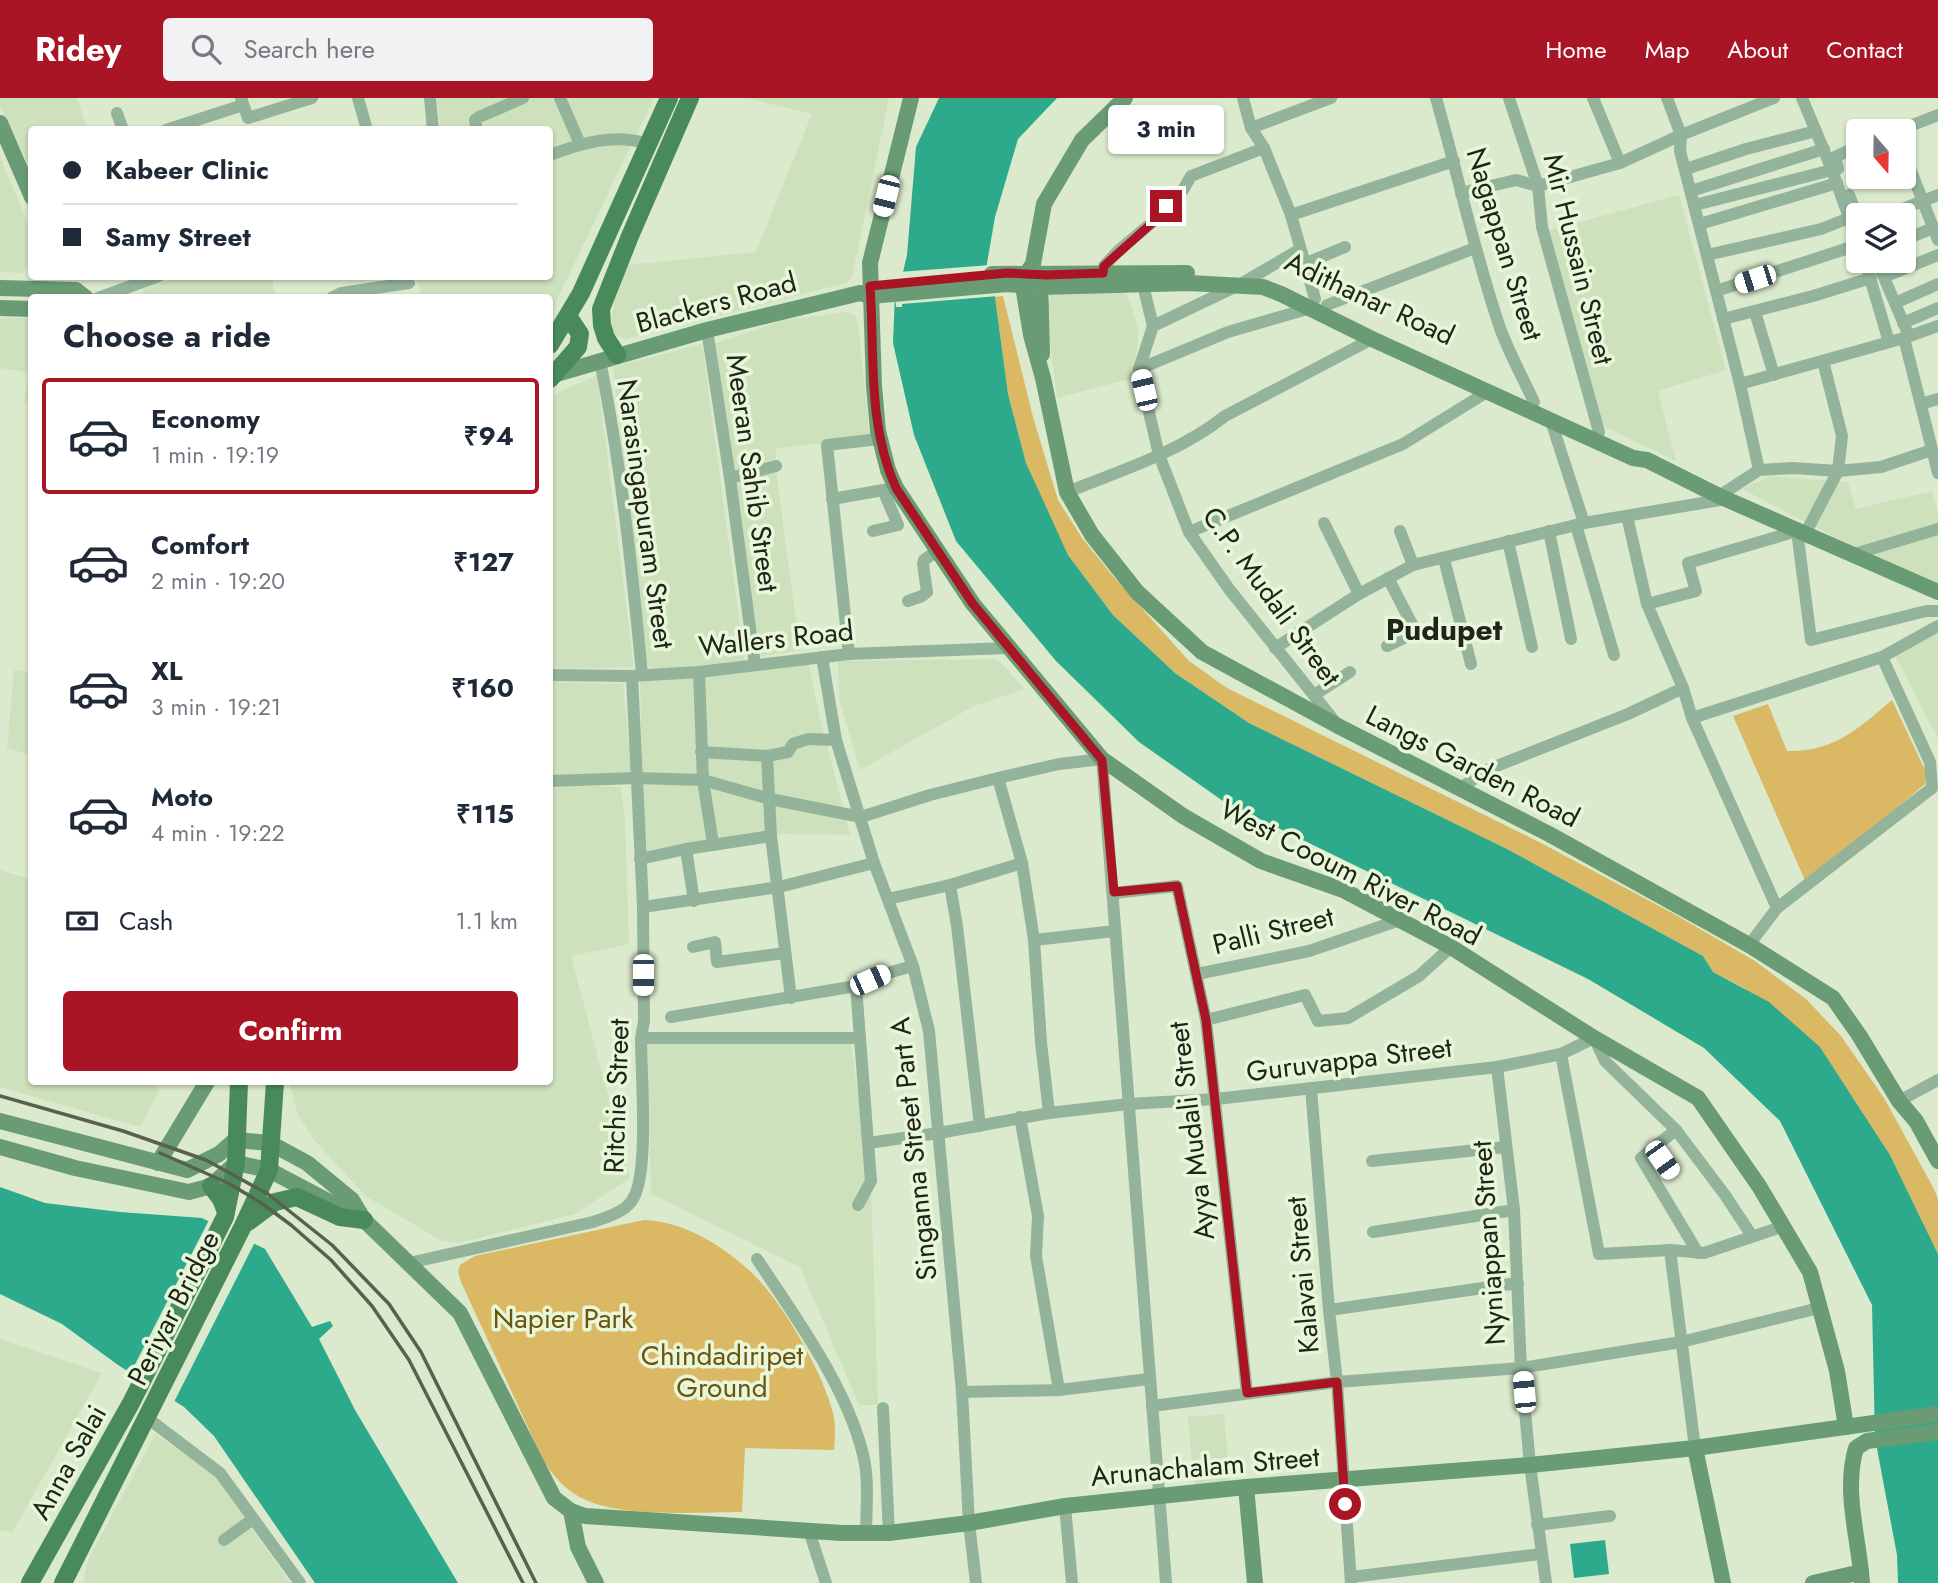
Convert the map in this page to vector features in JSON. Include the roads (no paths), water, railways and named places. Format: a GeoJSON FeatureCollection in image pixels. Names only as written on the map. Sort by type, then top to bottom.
{"type":"FeatureCollection","features":[{"type":"Feature","properties":{"kind":"main road"},"geometry":{"type":"LineString","coordinates":[[553,340],[572,311],[669,98]]}},
{"type":"Feature","properties":{"kind":"main road"},"geometry":{"type":"LineString","coordinates":[[609,358],[601,309],[690,98]]}},
{"type":"Feature","properties":{"kind":"main road","name":"West Cooum River Road"},"geometry":{"type":"LineString","coordinates":[[911,98],[870,263],[867,292],[879,439],[889,489],[1007,648],[1102,760],[1183,816],[1261,861],[1343,890],[1451,947],[1594,1038],[1698,1098],[1784,1226],[1810,1272],[1838,1371],[1846,1427]]}},
{"type":"Feature","properties":{"kind":"main road","name":"Langs Garden Road"},"geometry":{"type":"LineString","coordinates":[[1125,98],[1082,141],[1044,204],[1033,277],[1031,335],[1067,492],[1092,536],[1137,592],[1202,652],[1340,727],[1549,834],[1749,945],[1833,998],[1899,1101],[1916,1121],[1938,1160]]}},
{"type":"Feature","properties":{"kind":"main road"},"geometry":{"type":"LineString","coordinates":[[0,123],[28,188]]}},
{"type":"Feature","properties":{"kind":"main road","name":"Adithanar Road"},"geometry":{"type":"LineString","coordinates":[[894,287],[1103,273],[1226,273],[1246,281]]}},
{"type":"Feature","properties":{"kind":"main road","name":"Adithanar Road"},"geometry":{"type":"LineString","coordinates":[[1033,277],[1143,285],[1278,281],[1372,339],[1633,458],[1647,460],[1850,555],[1938,592]]}},
{"type":"Feature","properties":{"kind":"main road","name":"Blackers Road"},"geometry":{"type":"LineString","coordinates":[[553,376],[707,330],[894,287]]}},
{"type":"Feature","properties":{"kind":"main road"},"geometry":{"type":"LineString","coordinates":[[0,288],[77,290]]}},
{"type":"Feature","properties":{"kind":"main road","name":"Adithanar Road"},"geometry":{"type":"LineString","coordinates":[[1318,304],[1638,450],[1647,460]]}},
{"type":"Feature","properties":{"kind":"main road"},"geometry":{"type":"LineString","coordinates":[[0,308],[28,309]]}},
{"type":"Feature","properties":{"kind":"main road"},"geometry":{"type":"LineString","coordinates":[[572,311],[601,309]]}},
{"type":"Feature","properties":{"kind":"main road"},"geometry":{"type":"LineString","coordinates":[[553,375],[578,347],[580,334],[572,311]]}},
{"type":"Feature","properties":{"kind":"main road"},"geometry":{"type":"LineString","coordinates":[[158,1163],[205,1085]]}},
{"type":"Feature","properties":{"kind":"main road","name":"Periyar Bridge"},"geometry":{"type":"LineString","coordinates":[[131,1403],[225,1215],[236,1163],[239,1085]]}},
{"type":"Feature","properties":{"kind":"main road"},"geometry":{"type":"LineString","coordinates":[[269,1170],[275,1085]]}},
{"type":"Feature","properties":{"kind":"main road"},"geometry":{"type":"LineString","coordinates":[[0,1121],[187,1170],[219,1154],[235,1140],[270,1143],[307,1163],[352,1200],[364,1220],[409,1263]]}},
{"type":"Feature","properties":{"kind":"main road"},"geometry":{"type":"LineString","coordinates":[[0,1147],[75,1168],[190,1192],[211,1186],[236,1163],[269,1170],[364,1220]]}},
{"type":"Feature","properties":{"kind":"main road","name":"Periyar Bridge"},"geometry":{"type":"LineString","coordinates":[[148,1415],[269,1170]]}},
{"type":"Feature","properties":{"kind":"main road"},"geometry":{"type":"LineString","coordinates":[[211,1186],[221,1199],[225,1215]]}},
{"type":"Feature","properties":{"kind":"main road"},"geometry":{"type":"LineString","coordinates":[[243,1226],[264,1207],[297,1197],[340,1217],[364,1220]]}},
{"type":"Feature","properties":{"kind":"main road","name":"Arunachalam Street"},"geometry":{"type":"LineString","coordinates":[[409,1263],[460,1313],[554,1498],[571,1511],[585,1516],[809,1531],[889,1533],[969,1523],[1065,1506],[1246,1487],[1530,1465],[1695,1448],[1938,1414]]}},
{"type":"Feature","properties":{"kind":"main road","name":"Anna Salai"},"geometry":{"type":"LineString","coordinates":[[30,1583],[131,1403]]}},
{"type":"Feature","properties":{"kind":"main road","name":"Anna Salai"},"geometry":{"type":"LineString","coordinates":[[63,1583],[148,1415]]}},
{"type":"Feature","properties":{"kind":"main road"},"geometry":{"type":"LineString","coordinates":[[1813,1583],[1861,1578],[1851,1506],[1852,1463],[1858,1445],[1880,1439],[1938,1432]]}},
{"type":"Feature","properties":{"kind":"main road"},"geometry":{"type":"LineString","coordinates":[[1695,1448],[1723,1583]]}},
{"type":"Feature","properties":{"kind":"main road"},"geometry":{"type":"LineString","coordinates":[[1246,1487],[1255,1583]]}},
{"type":"Feature","properties":{"kind":"main road"},"geometry":{"type":"LineString","coordinates":[[571,1511],[578,1547],[596,1583]]}},
{"type":"Feature","properties":{"kind":"street"},"geometry":{"type":"LineString","coordinates":[[177,126],[242,102],[248,118],[312,98]]}},
{"type":"Feature","properties":{"kind":"street"},"geometry":{"type":"LineString","coordinates":[[358,98],[363,126]]}},
{"type":"Feature","properties":{"kind":"street"},"geometry":{"type":"LineString","coordinates":[[430,98],[433,126]]}},
{"type":"Feature","properties":{"kind":"street"},"geometry":{"type":"LineString","coordinates":[[476,126],[475,120],[479,117],[523,98]]}},
{"type":"Feature","properties":{"kind":"street"},"geometry":{"type":"LineString","coordinates":[[560,98],[580,144]]}},
{"type":"Feature","properties":{"kind":"street"},"geometry":{"type":"LineString","coordinates":[[1243,98],[1251,128],[1264,148],[1291,215],[1318,304]]}},
{"type":"Feature","properties":{"kind":"street"},"geometry":{"type":"LineString","coordinates":[[1251,128],[1331,98]]}},
{"type":"Feature","properties":{"kind":"street","name":"Nagappan Street"},"geometry":{"type":"LineString","coordinates":[[1436,98],[1475,248],[1501,331],[1534,402]]}},
{"type":"Feature","properties":{"kind":"street","name":"Mir Hussain Street"},"geometry":{"type":"LineString","coordinates":[[1509,98],[1538,186],[1542,227],[1599,432]]}},
{"type":"Feature","properties":{"kind":"street"},"geometry":{"type":"LineString","coordinates":[[1592,98],[1619,163]]}},
{"type":"Feature","properties":{"kind":"street"},"geometry":{"type":"LineString","coordinates":[[1667,98],[1681,135],[1680,150],[1696,205],[1759,470]]}},
{"type":"Feature","properties":{"kind":"street"},"geometry":{"type":"LineString","coordinates":[[1461,193],[1516,180],[1538,186],[1619,163],[1752,102],[1774,98]]}},
{"type":"Feature","properties":{"kind":"street"},"geometry":{"type":"LineString","coordinates":[[1802,98],[1847,203]]}},
{"type":"Feature","properties":{"kind":"street"},"geometry":{"type":"LineString","coordinates":[[117,113],[122,126]]}},
{"type":"Feature","properties":{"kind":"street"},"geometry":{"type":"LineString","coordinates":[[1916,124],[1938,115]]}},
{"type":"Feature","properties":{"kind":"street"},"geometry":{"type":"LineString","coordinates":[[1686,169],[1746,149],[1816,131]]}},
{"type":"Feature","properties":{"kind":"street"},"geometry":{"type":"LineString","coordinates":[[553,154],[580,144],[618,138],[648,144]]}},
{"type":"Feature","properties":{"kind":"street"},"geometry":{"type":"LineString","coordinates":[[1103,273],[1104,266],[1119,250],[1161,215],[1191,176],[1264,148]]}},
{"type":"Feature","properties":{"kind":"street"},"geometry":{"type":"LineString","coordinates":[[1691,191],[1824,149]]}},
{"type":"Feature","properties":{"kind":"street"},"geometry":{"type":"LineString","coordinates":[[1846,151],[1838,154],[1835,160],[1849,203]]}},
{"type":"Feature","properties":{"kind":"street"},"geometry":{"type":"LineString","coordinates":[[1291,215],[1454,161]]}},
{"type":"Feature","properties":{"kind":"street"},"geometry":{"type":"LineString","coordinates":[[1696,205],[1832,170]]}},
{"type":"Feature","properties":{"kind":"street"},"geometry":{"type":"LineString","coordinates":[[1700,224],[1837,183]]}},
{"type":"Feature","properties":{"kind":"street"},"geometry":{"type":"LineString","coordinates":[[1916,183],[1936,234],[1916,238]]}},
{"type":"Feature","properties":{"kind":"street"},"geometry":{"type":"LineString","coordinates":[[1916,204],[1938,195]]}},
{"type":"Feature","properties":{"kind":"street"},"geometry":{"type":"LineString","coordinates":[[1707,255],[1846,221]]}},
{"type":"Feature","properties":{"kind":"street"},"geometry":{"type":"LineString","coordinates":[[1304,264],[1345,247]]}},
{"type":"Feature","properties":{"kind":"street"},"geometry":{"type":"LineString","coordinates":[[1139,369],[1228,332],[1318,304],[1475,248]]}},
{"type":"Feature","properties":{"kind":"street"},"geometry":{"type":"LineString","coordinates":[[1716,291],[1846,248]]}},
{"type":"Feature","properties":{"kind":"street"},"geometry":{"type":"LineString","coordinates":[[1153,326],[1246,281],[1300,250]]}},
{"type":"Feature","properties":{"kind":"street"},"geometry":{"type":"LineString","coordinates":[[1723,319],[1877,278],[1938,255]]}},
{"type":"Feature","properties":{"kind":"street"},"geometry":{"type":"LineString","coordinates":[[1873,273],[1895,303],[1903,323],[1938,473]]}},
{"type":"Feature","properties":{"kind":"street"},"geometry":{"type":"LineString","coordinates":[[1877,273],[1889,342]]}},
{"type":"Feature","properties":{"kind":"street"},"geometry":{"type":"LineString","coordinates":[[109,294],[148,280]]}},
{"type":"Feature","properties":{"kind":"street"},"geometry":{"type":"LineString","coordinates":[[339,294],[408,280]]}},
{"type":"Feature","properties":{"kind":"street"},"geometry":{"type":"LineString","coordinates":[[1895,303],[1938,284]]}},
{"type":"Feature","properties":{"kind":"street"},"geometry":{"type":"LineString","coordinates":[[1139,369],[1153,326],[1143,285]]}},
{"type":"Feature","properties":{"kind":"street"},"geometry":{"type":"LineString","coordinates":[[1903,323],[1938,308]]}},
{"type":"Feature","properties":{"kind":"street"},"geometry":{"type":"LineString","coordinates":[[1755,312],[1774,375]]}},
{"type":"Feature","properties":{"kind":"street"},"geometry":{"type":"LineString","coordinates":[[1740,384],[1938,326]]}},
{"type":"Feature","properties":{"kind":"street","name":"Meeran Sahib Street"},"geometry":{"type":"LineString","coordinates":[[707,330],[755,665]]}},
{"type":"Feature","properties":{"kind":"street"},"geometry":{"type":"LineString","coordinates":[[1067,492],[1159,455],[1225,416],[1372,339]]}},
{"type":"Feature","properties":{"kind":"street","name":"Narasingapuram Street"},"geometry":{"type":"LineString","coordinates":[[609,358],[612,418],[631,561],[637,675]]}},
{"type":"Feature","properties":{"kind":"street"},"geometry":{"type":"LineString","coordinates":[[1823,361],[1842,436],[1838,471],[1801,532],[1811,640],[1926,611],[1938,611]]}},
{"type":"Feature","properties":{"kind":"street","name":"C.P. Mudali Street"},"geometry":{"type":"LineString","coordinates":[[1139,369],[1159,455],[1189,532],[1275,648],[1340,727]]}},
{"type":"Feature","properties":{"kind":"street"},"geometry":{"type":"LineString","coordinates":[[1189,532],[1403,444],[1487,392]]}},
{"type":"Feature","properties":{"kind":"street"},"geometry":{"type":"LineString","coordinates":[[1921,404],[1938,399]]}},
{"type":"Feature","properties":{"kind":"street"},"geometry":{"type":"LineString","coordinates":[[1551,421],[1614,655]]}},
{"type":"Feature","properties":{"kind":"street"},"geometry":{"type":"LineString","coordinates":[[849,653],[827,445],[879,439]]}},
{"type":"Feature","properties":{"kind":"street"},"geometry":{"type":"LineString","coordinates":[[1275,648],[1359,594],[1413,565],[1580,524],[1723,497],[1759,470],[1793,468],[1838,471],[1881,467],[1932,450]]}},
{"type":"Feature","properties":{"kind":"street"},"geometry":{"type":"LineString","coordinates":[[730,478],[776,466]]}},
{"type":"Feature","properties":{"kind":"street"},"geometry":{"type":"LineString","coordinates":[[832,499],[889,489],[898,525],[873,531]]}},
{"type":"Feature","properties":{"kind":"street"},"geometry":{"type":"LineString","coordinates":[[1627,516],[1647,604],[1683,688],[1692,718],[1777,908]]}},
{"type":"Feature","properties":{"kind":"street"},"geometry":{"type":"LineString","coordinates":[[1324,523],[1359,594]]}},
{"type":"Feature","properties":{"kind":"street"},"geometry":{"type":"LineString","coordinates":[[1850,555],[1938,529]]}},
{"type":"Feature","properties":{"kind":"street"},"geometry":{"type":"LineString","coordinates":[[1400,531],[1413,565]]}},
{"type":"Feature","properties":{"kind":"street"},"geometry":{"type":"LineString","coordinates":[[1549,531],[1570,639]]}},
{"type":"Feature","properties":{"kind":"street"},"geometry":{"type":"LineString","coordinates":[[1647,604],[1696,591],[1688,563],[1801,532]]}},
{"type":"Feature","properties":{"kind":"street"},"geometry":{"type":"LineString","coordinates":[[1508,541],[1532,648]]}},
{"type":"Feature","properties":{"kind":"street"},"geometry":{"type":"LineString","coordinates":[[908,601],[928,592],[923,564],[924,560],[937,551]]}},
{"type":"Feature","properties":{"kind":"street"},"geometry":{"type":"LineString","coordinates":[[1444,559],[1471,664]]}},
{"type":"Feature","properties":{"kind":"street"},"geometry":{"type":"LineString","coordinates":[[1387,646],[1416,632],[1388,578]]}},
{"type":"Feature","properties":{"kind":"street"},"geometry":{"type":"LineString","coordinates":[[1692,718],[1882,657],[1938,626]]}},
{"type":"Feature","properties":{"kind":"street","name":"Wallers Road"},"geometry":{"type":"LineString","coordinates":[[553,675],[699,672],[849,653],[1007,648]]}},
{"type":"Feature","properties":{"kind":"street","name":"Singanna Street Part A"},"geometry":{"type":"LineString","coordinates":[[822,657],[836,740],[874,863],[913,966],[929,1031],[962,1392],[969,1523],[976,1583]]}},
{"type":"Feature","properties":{"kind":"street"},"geometry":{"type":"LineString","coordinates":[[1749,945],[1777,908],[1932,788],[1930,762],[1882,657]]}},
{"type":"Feature","properties":{"kind":"street"},"geometry":{"type":"LineString","coordinates":[[699,672],[703,780],[713,845]]}},
{"type":"Feature","properties":{"kind":"street"},"geometry":{"type":"LineString","coordinates":[[1314,695],[1350,672]]}},
{"type":"Feature","properties":{"kind":"street","name":"Ritchie Street"},"geometry":{"type":"LineString","coordinates":[[409,1263],[593,1222],[621,1211],[634,1199],[642,1167],[640,1038],[644,1021],[637,675]]}},
{"type":"Feature","properties":{"kind":"street"},"geometry":{"type":"LineString","coordinates":[[1459,789],[1489,769],[1628,714],[1683,688]]}},
{"type":"Feature","properties":{"kind":"street"},"geometry":{"type":"LineString","coordinates":[[701,752],[767,756],[788,752],[793,744],[808,739],[836,740]]}},
{"type":"Feature","properties":{"kind":"street"},"geometry":{"type":"LineString","coordinates":[[767,756],[771,836],[791,998]]}},
{"type":"Feature","properties":{"kind":"street"},"geometry":{"type":"LineString","coordinates":[[553,781],[637,778],[703,780],[770,799],[861,817],[930,795],[998,778],[1059,764],[1102,760],[1166,1583]]}},
{"type":"Feature","properties":{"kind":"street"},"geometry":{"type":"LineString","coordinates":[[998,778],[1022,863],[1034,940],[1049,1113]]}},
{"type":"Feature","properties":{"kind":"street"},"geometry":{"type":"LineString","coordinates":[[640,859],[771,836]]}},
{"type":"Feature","properties":{"kind":"street"},"geometry":{"type":"LineString","coordinates":[[686,849],[694,901]]}},
{"type":"Feature","properties":{"kind":"street"},"geometry":{"type":"LineString","coordinates":[[643,906],[694,901],[779,887],[874,863]]}},
{"type":"Feature","properties":{"kind":"street"},"geometry":{"type":"LineString","coordinates":[[888,899],[950,885],[1022,863]]}},
{"type":"Feature","properties":{"kind":"street"},"geometry":{"type":"LineString","coordinates":[[950,885],[980,1126]]}},
{"type":"Feature","properties":{"kind":"street","name":"Ayya Mudali Street"},"geometry":{"type":"LineString","coordinates":[[1114,892],[1177,886],[1206,1020],[1247,1393]]}},
{"type":"Feature","properties":{"kind":"street","name":"Palli Street"},"geometry":{"type":"LineString","coordinates":[[1196,974],[1309,951],[1400,920]]}},
{"type":"Feature","properties":{"kind":"street"},"geometry":{"type":"LineString","coordinates":[[1034,940],[1115,931]]}},
{"type":"Feature","properties":{"kind":"street"},"geometry":{"type":"LineString","coordinates":[[693,947],[715,943],[717,962],[785,953]]}},
{"type":"Feature","properties":{"kind":"street"},"geometry":{"type":"LineString","coordinates":[[1206,1020],[1305,995],[1318,1021],[1349,1017],[1419,976],[1451,947]]}},
{"type":"Feature","properties":{"kind":"street"},"geometry":{"type":"LineString","coordinates":[[671,1017],[856,986],[913,966]]}},
{"type":"Feature","properties":{"kind":"street"},"geometry":{"type":"LineString","coordinates":[[856,986],[871,1181],[858,1205]]}},
{"type":"Feature","properties":{"kind":"street"},"geometry":{"type":"LineString","coordinates":[[640,1038],[860,1038]]}},
{"type":"Feature","properties":{"kind":"street"},"geometry":{"type":"LineString","coordinates":[[1594,1038],[1605,1061],[1675,1130],[1725,1195],[1752,1236]]}},
{"type":"Feature","properties":{"kind":"street","name":"Guruvappa Street"},"geometry":{"type":"LineString","coordinates":[[868,1143],[1049,1113],[1128,1104],[1216,1099],[1497,1067],[1561,1054],[1594,1038]]}},
{"type":"Feature","properties":{"kind":"street"},"geometry":{"type":"LineString","coordinates":[[1561,1054],[1599,1254],[1670,1250],[1698,1253],[1784,1226]]}},
{"type":"Feature","properties":{"kind":"street","name":"Nyniappan Street"},"geometry":{"type":"LineString","coordinates":[[1497,1067],[1514,1210],[1521,1368],[1530,1465],[1546,1583]]}},
{"type":"Feature","properties":{"kind":"street"},"geometry":{"type":"LineString","coordinates":[[1899,1101],[1937,1083]]}},
{"type":"Feature","properties":{"kind":"street","name":"Kalavai Street"},"geometry":{"type":"LineString","coordinates":[[1311,1088],[1351,1580]]}},
{"type":"Feature","properties":{"kind":"street"},"geometry":{"type":"LineString","coordinates":[[1020,1117],[1038,1216],[1036,1256],[1059,1390]]}},
{"type":"Feature","properties":{"kind":"street"},"geometry":{"type":"LineString","coordinates":[[1675,1130],[1641,1158],[1698,1253]]}},
{"type":"Feature","properties":{"kind":"street"},"geometry":{"type":"LineString","coordinates":[[1372,1161],[1506,1147]]}},
{"type":"Feature","properties":{"kind":"street"},"geometry":{"type":"LineString","coordinates":[[1653,1148],[1671,1171]]}},
{"type":"Feature","properties":{"kind":"street"},"geometry":{"type":"LineString","coordinates":[[1373,1232],[1514,1210]]}},
{"type":"Feature","properties":{"kind":"street"},"geometry":{"type":"LineString","coordinates":[[1670,1250],[1695,1448]]}},
{"type":"Feature","properties":{"kind":"street"},"geometry":{"type":"LineString","coordinates":[[757,1259],[845,1401],[865,1465],[866,1534]]}},
{"type":"Feature","properties":{"kind":"street"},"geometry":{"type":"LineString","coordinates":[[1329,1310],[1518,1283]]}},
{"type":"Feature","properties":{"kind":"street"},"geometry":{"type":"LineString","coordinates":[[1152,1406],[1337,1382],[1521,1368],[1681,1342],[1819,1308]]}},
{"type":"Feature","properties":{"kind":"street"},"geometry":{"type":"LineString","coordinates":[[962,1392],[1059,1390],[1149,1379]]}},
{"type":"Feature","properties":{"kind":"street"},"geometry":{"type":"LineString","coordinates":[[883,1408],[889,1533]]}},
{"type":"Feature","properties":{"kind":"street"},"geometry":{"type":"LineString","coordinates":[[148,1415],[220,1473],[300,1583]]}},
{"type":"Feature","properties":{"kind":"street"},"geometry":{"type":"LineString","coordinates":[[1065,1506],[1072,1583]]}},
{"type":"Feature","properties":{"kind":"street"},"geometry":{"type":"LineString","coordinates":[[1537,1525],[1610,1516]]}},
{"type":"Feature","properties":{"kind":"street"},"geometry":{"type":"LineString","coordinates":[[224,1541],[253,1519]]}},
{"type":"Feature","properties":{"kind":"street"},"geometry":{"type":"LineString","coordinates":[[809,1531],[826,1583]]}},
{"type":"Feature","properties":{"kind":"street"},"geometry":{"type":"LineString","coordinates":[[1351,1580],[1541,1554]]}},
{"type":"Feature","properties":{"kind":"water"},"geometry":{"type":"Polygon","coordinates":[[[939,98],[1057,98],[1018,139],[995,217],[986,269],[995,297],[1008,394],[1026,463],[1068,555],[1113,615],[1175,673],[1249,723],[1507,849],[1703,956],[1713,972],[1769,1002],[1820,1047],[1890,1155],[1938,1254],[1938,1583],[1898,1583],[1897,1555],[1875,1438],[1872,1305],[1780,1121],[1704,1048],[1588,979],[1223,801],[1139,742],[1056,661],[956,541],[914,435],[893,343],[895,293],[907,255],[916,147],[939,98]]]}},
{"type":"Feature","properties":{"kind":"water"},"geometry":{"type":"Polygon","coordinates":[[[0,1187],[45,1203],[202,1218],[265,1249],[312,1327],[330,1321],[333,1326],[319,1339],[355,1410],[458,1583],[315,1583],[214,1436],[184,1407],[118,1365],[62,1324],[0,1294],[0,1187]]]}},
{"type":"Feature","properties":{"kind":"water"},"geometry":{"type":"Polygon","coordinates":[[[1605,1540],[1609,1574],[1574,1578],[1570,1544],[1605,1540]]]}},
{"type":"Feature","properties":{"kind":"railway"},"geometry":{"type":"LineString","coordinates":[[0,1096],[123,1131],[206,1160],[268,1194],[332,1245],[389,1304],[421,1352],[536,1583]]}},
{"type":"Feature","properties":{"kind":"railway"},"geometry":{"type":"LineString","coordinates":[[160,1153],[228,1183],[260,1202],[331,1260],[372,1306],[409,1360],[523,1583]]}},
{"type":"Feature","properties":{"kind":"district","name":"Pudupet"},"geometry":{"type":"Point","coordinates":[1444,630]}},
{"type":"Feature","properties":{"kind":"park label","name":"Napier Park"},"geometry":{"type":"Point","coordinates":[563,1318]}},
{"type":"Feature","properties":{"kind":"park label","name":"Chindadiripet Ground"},"geometry":{"type":"Point","coordinates":[722,1371]}}]}
